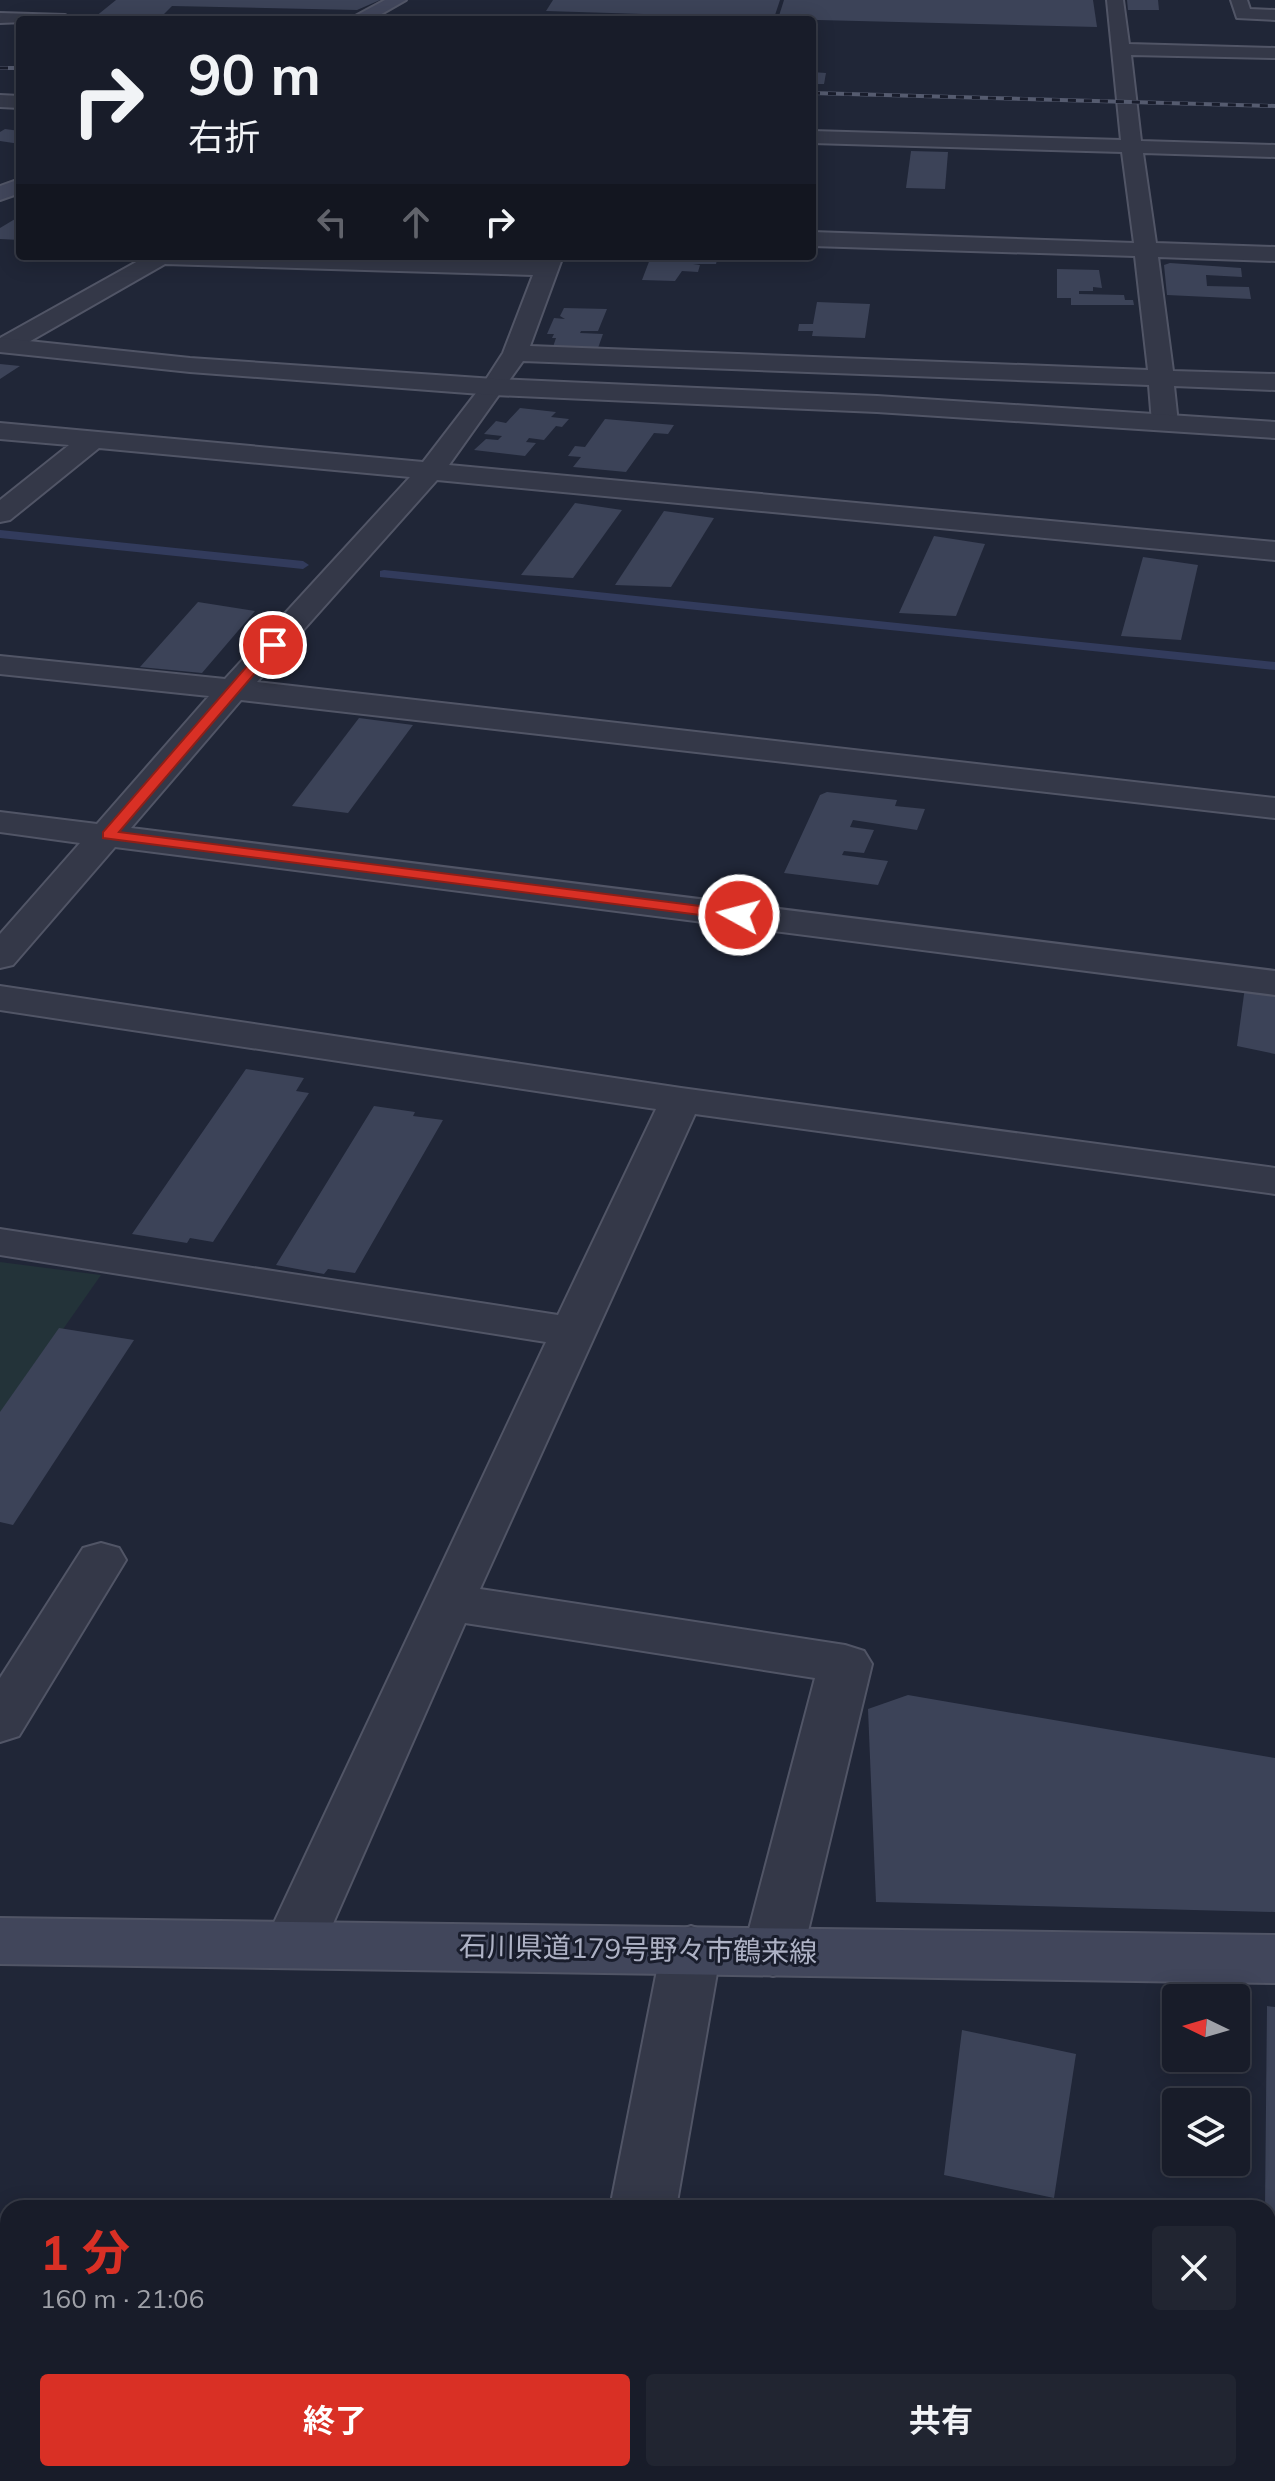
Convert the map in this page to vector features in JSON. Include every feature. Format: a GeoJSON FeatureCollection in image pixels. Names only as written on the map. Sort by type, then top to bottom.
{"type":"FeatureCollection","features":[{"type":"Feature","properties":{"kind":"main road"},"geometry":{"type":"LineString","coordinates":[[365,16],[398,0]]}},
{"type":"Feature","properties":{"kind":"main road","name":"石川県道179号野々市鶴来線"},"geometry":{"type":"LineString","coordinates":[[0,1941],[1275,1959]]}},
{"type":"Feature","properties":{"kind":"street"},"geometry":{"type":"LineString","coordinates":[[1115,0],[1129,146],[1148,250],[1165,423]]}},
{"type":"Feature","properties":{"kind":"street"},"geometry":{"type":"LineString","coordinates":[[1121,49],[1247,27],[1275,15]]}},
{"type":"Feature","properties":{"kind":"street"},"geometry":{"type":"LineString","coordinates":[[1247,27],[1275,53]]}},
{"type":"Feature","properties":{"kind":"street"},"geometry":{"type":"LineString","coordinates":[[816,137],[1275,151]]}},
{"type":"Feature","properties":{"kind":"street"},"geometry":{"type":"LineString","coordinates":[[816,239],[1275,254]]}},
{"type":"Feature","properties":{"kind":"street"},"geometry":{"type":"LineString","coordinates":[[2,346],[157,260]]}},
{"type":"Feature","properties":{"kind":"street"},"geometry":{"type":"LineString","coordinates":[[0,957],[233,689],[432,469],[494,387],[515,353],[549,262],[394,260]]}},
{"type":"Feature","properties":{"kind":"street"},"geometry":{"type":"LineString","coordinates":[[2,346],[190,365],[494,387],[877,404],[1275,430]]}},
{"type":"Feature","properties":{"kind":"street"},"geometry":{"type":"LineString","coordinates":[[515,353],[1275,382]]}},
{"type":"Feature","properties":{"kind":"street"},"geometry":{"type":"LineString","coordinates":[[0,431],[432,469],[1275,551]]}},
{"type":"Feature","properties":{"kind":"street"},"geometry":{"type":"LineString","coordinates":[[0,514],[93,439]]}},
{"type":"Feature","properties":{"kind":"street"},"geometry":{"type":"LineString","coordinates":[[0,665],[1275,808]]}},
{"type":"Feature","properties":{"kind":"street"},"geometry":{"type":"LineString","coordinates":[[0,822],[1275,983]]}},
{"type":"Feature","properties":{"kind":"street"},"geometry":{"type":"LineString","coordinates":[[0,998],[681,1100],[1275,1181]]}},
{"type":"Feature","properties":{"kind":"street"},"geometry":{"type":"LineString","coordinates":[[294,1944],[448,1602],[681,1100]]}},
{"type":"Feature","properties":{"kind":"street"},"geometry":{"type":"LineString","coordinates":[[0,1242],[574,1332]]}},
{"type":"Feature","properties":{"kind":"street"},"geometry":{"type":"LineString","coordinates":[[0,1722],[101,1560]]}},
{"type":"Feature","properties":{"kind":"street"},"geometry":{"type":"LineString","coordinates":[[448,1602],[845,1664],[773,1952]]}},
{"type":"Feature","properties":{"kind":"street"},"geometry":{"type":"LineString","coordinates":[[644,2200],[691,1950]]}},
{"type":"Feature","properties":{"kind":"shaded area"},"geometry":{"type":"Polygon","coordinates":[[[0,1262],[101,1275],[0,1419],[0,1262]]]}},
{"type":"Feature","properties":{"kind":"building"},"geometry":{"type":"Polygon","coordinates":[[[116,0],[380,0],[357,10],[172,6],[162,16],[96,16],[116,0]]]}},
{"type":"Feature","properties":{"kind":"building"},"geometry":{"type":"Polygon","coordinates":[[[553,0],[780,0],[775,16],[546,11],[553,0]]]}},
{"type":"Feature","properties":{"kind":"building"},"geometry":{"type":"Polygon","coordinates":[[[784,0],[1093,0],[1097,27],[816,20],[816,16],[779,16],[784,0]]]}},
{"type":"Feature","properties":{"kind":"building"},"geometry":{"type":"Polygon","coordinates":[[[1127,0],[1158,0],[1159,10],[1128,10],[1127,0]]]}},
{"type":"Feature","properties":{"kind":"building"},"geometry":{"type":"Polygon","coordinates":[[[816,72],[826,73],[824,84],[816,84],[816,72]]]}},
{"type":"Feature","properties":{"kind":"building"},"geometry":{"type":"Polygon","coordinates":[[[5,129],[16,130],[16,143],[0,141],[0,132],[5,129]]]}},
{"type":"Feature","properties":{"kind":"building"},"geometry":{"type":"Polygon","coordinates":[[[911,151],[948,152],[945,189],[906,188],[911,151]]]}},
{"type":"Feature","properties":{"kind":"building"},"geometry":{"type":"Polygon","coordinates":[[[16,218],[16,240],[0,239],[0,228],[16,218]]]}},
{"type":"Feature","properties":{"kind":"building"},"geometry":{"type":"Polygon","coordinates":[[[650,260],[717,260],[716,264],[693,264],[700,265],[698,272],[682,271],[675,281],[642,280],[650,260]]]}},
{"type":"Feature","properties":{"kind":"building"},"geometry":{"type":"Polygon","coordinates":[[[1164,265],[1241,268],[1242,277],[1206,275],[1207,286],[1249,287],[1251,299],[1167,295],[1164,265]]]}},
{"type":"Feature","properties":{"kind":"building"},"geometry":{"type":"Polygon","coordinates":[[[1057,269],[1099,270],[1102,288],[1093,287],[1093,291],[1079,291],[1079,294],[1124,295],[1125,300],[1133,300],[1134,305],[1071,305],[1071,298],[1057,298],[1057,269]]]}},
{"type":"Feature","properties":{"kind":"building"},"geometry":{"type":"Polygon","coordinates":[[[817,302],[870,304],[865,338],[812,336],[813,331],[798,331],[799,324],[813,324],[817,302]]]}},
{"type":"Feature","properties":{"kind":"building"},"geometry":{"type":"Polygon","coordinates":[[[564,308],[607,309],[598,331],[580,333],[603,334],[598,348],[552,350],[556,338],[552,338],[554,334],[547,334],[554,318],[565,319],[560,316],[564,308]]]}},
{"type":"Feature","properties":{"kind":"building"},"geometry":{"type":"Polygon","coordinates":[[[0,364],[20,366],[0,379],[0,364]]]}},
{"type":"Feature","properties":{"kind":"building"},"geometry":{"type":"Polygon","coordinates":[[[520,408],[556,412],[551,417],[569,419],[562,427],[556,426],[544,440],[529,438],[526,442],[536,443],[525,456],[474,450],[486,439],[498,440],[502,436],[484,434],[496,421],[506,423],[520,408]]]}},
{"type":"Feature","properties":{"kind":"building"},"geometry":{"type":"Polygon","coordinates":[[[605,419],[674,425],[668,434],[654,433],[626,472],[573,467],[581,457],[568,456],[575,446],[585,447],[605,419]]]}},
{"type":"Feature","properties":{"kind":"building"},"geometry":{"type":"Polygon","coordinates":[[[575,503],[622,510],[573,578],[521,575],[575,503]]]}},
{"type":"Feature","properties":{"kind":"building"},"geometry":{"type":"Polygon","coordinates":[[[664,511],[714,518],[671,587],[615,585],[664,511]]]}},
{"type":"Feature","properties":{"kind":"building"},"geometry":{"type":"Polygon","coordinates":[[[934,536],[985,544],[956,616],[899,613],[934,536]]]}},
{"type":"Feature","properties":{"kind":"building"},"geometry":{"type":"Polygon","coordinates":[[[1143,557],[1198,565],[1181,640],[1121,636],[1143,557]]]}},
{"type":"Feature","properties":{"kind":"building"},"geometry":{"type":"Polygon","coordinates":[[[198,602],[255,611],[202,673],[140,667],[198,602]]]}},
{"type":"Feature","properties":{"kind":"building"},"geometry":{"type":"Polygon","coordinates":[[[359,718],[413,725],[348,813],[292,806],[359,718]]]}},
{"type":"Feature","properties":{"kind":"building"},"geometry":{"type":"Polygon","coordinates":[[[827,792],[897,800],[895,806],[925,809],[917,830],[853,820],[850,827],[874,830],[864,853],[844,851],[842,855],[888,861],[878,885],[784,873],[820,795],[827,792]]]}},
{"type":"Feature","properties":{"kind":"building"},"geometry":{"type":"Polygon","coordinates":[[[1245,987],[1275,991],[1275,1054],[1237,1046],[1245,987]]]}},
{"type":"Feature","properties":{"kind":"building"},"geometry":{"type":"Polygon","coordinates":[[[246,1069],[304,1078],[296,1091],[309,1093],[213,1242],[190,1238],[187,1243],[132,1234],[246,1069]]]}},
{"type":"Feature","properties":{"kind":"building"},"geometry":{"type":"Polygon","coordinates":[[[374,1106],[443,1120],[355,1273],[328,1269],[324,1274],[276,1265],[374,1106]]]}},
{"type":"Feature","properties":{"kind":"building"},"geometry":{"type":"Polygon","coordinates":[[[59,1328],[134,1340],[13,1525],[0,1522],[0,1412],[59,1328]]]}},
{"type":"Feature","properties":{"kind":"building"},"geometry":{"type":"Polygon","coordinates":[[[908,1695],[1275,1758],[1275,1912],[876,1902],[868,1709],[908,1695]]]}},
{"type":"Feature","properties":{"kind":"building"},"geometry":{"type":"Polygon","coordinates":[[[1267,2006],[1275,2007],[1275,2200],[1265,2200],[1267,2006]]]}},
{"type":"Feature","properties":{"kind":"building"},"geometry":{"type":"Polygon","coordinates":[[[962,2030],[1076,2054],[1054,2198],[944,2175],[962,2030]]]}},
{"type":"Feature","properties":{"kind":"waterway"},"geometry":{"type":"LineString","coordinates":[[0,534],[303,565]]}},
{"type":"Feature","properties":{"kind":"waterway"},"geometry":{"type":"LineString","coordinates":[[384,574],[1275,666]]}},
{"type":"Feature","properties":{"kind":"railway"},"geometry":{"type":"LineString","coordinates":[[0,68],[16,68]]}},
{"type":"Feature","properties":{"kind":"railway"},"geometry":{"type":"LineString","coordinates":[[816,93],[1275,106]]}},
{"type":"Feature","properties":{"kind":"route"},"geometry":{"type":"LineString","coordinates":[[273,645],[108,835],[739,915]]}}]}
